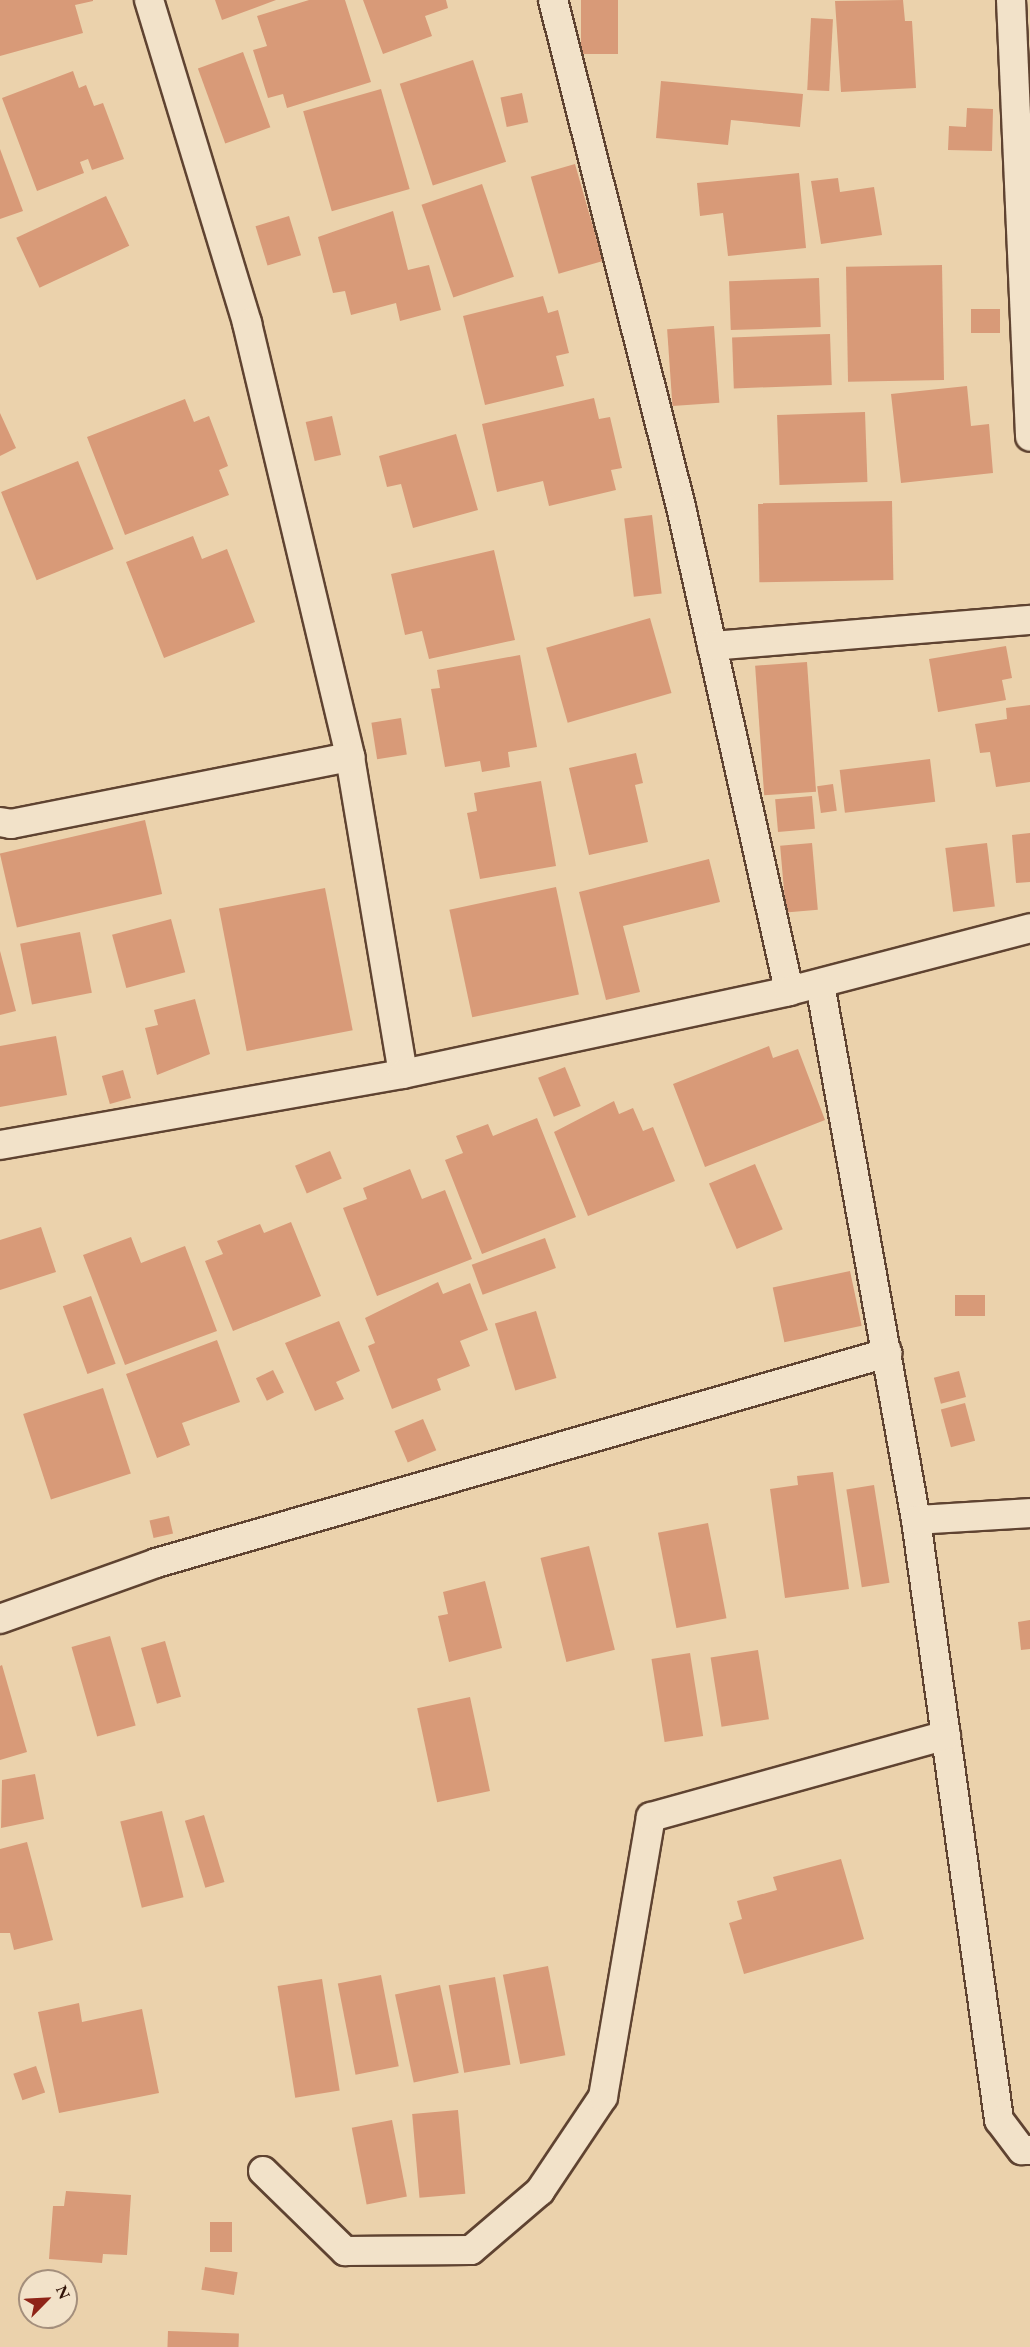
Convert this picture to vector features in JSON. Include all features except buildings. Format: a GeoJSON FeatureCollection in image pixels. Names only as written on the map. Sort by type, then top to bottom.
{"type":"FeatureCollection","features":[{"type":"Feature","properties":{"kind":"street"},"geometry":{"type":"LineString","coordinates":[[149,0],[247,323],[350,757],[403,1074]]}},
{"type":"Feature","properties":{"kind":"street"},"geometry":{"type":"LineString","coordinates":[[553,0],[712,646],[789,991]]}},
{"type":"Feature","properties":{"kind":"street"},"geometry":{"type":"LineString","coordinates":[[1011,0],[1023,377],[1030,437]]}},
{"type":"Feature","properties":{"kind":"street"},"geometry":{"type":"LineString","coordinates":[[712,646],[1030,620]]}},
{"type":"Feature","properties":{"kind":"street"},"geometry":{"type":"LineString","coordinates":[[0,822],[11,824],[350,757]]}},
{"type":"Feature","properties":{"kind":"street"},"geometry":{"type":"LineString","coordinates":[[0,1146],[403,1074],[820,984],[1030,928]]}},
{"type":"Feature","properties":{"kind":"street"},"geometry":{"type":"LineString","coordinates":[[820,984],[916,1520],[999,2120],[1022,2150],[1030,2150]]}},
{"type":"Feature","properties":{"kind":"street"},"geometry":{"type":"LineString","coordinates":[[0,1619],[156,1563],[887,1353]]}},
{"type":"Feature","properties":{"kind":"street"},"geometry":{"type":"LineString","coordinates":[[916,1520],[1030,1513]]}},
{"type":"Feature","properties":{"kind":"street"},"geometry":{"type":"LineString","coordinates":[[263,2171],[345,2251],[471,2250],[540,2191],[603,2097],[651,1817],[946,1735]]}}]}
